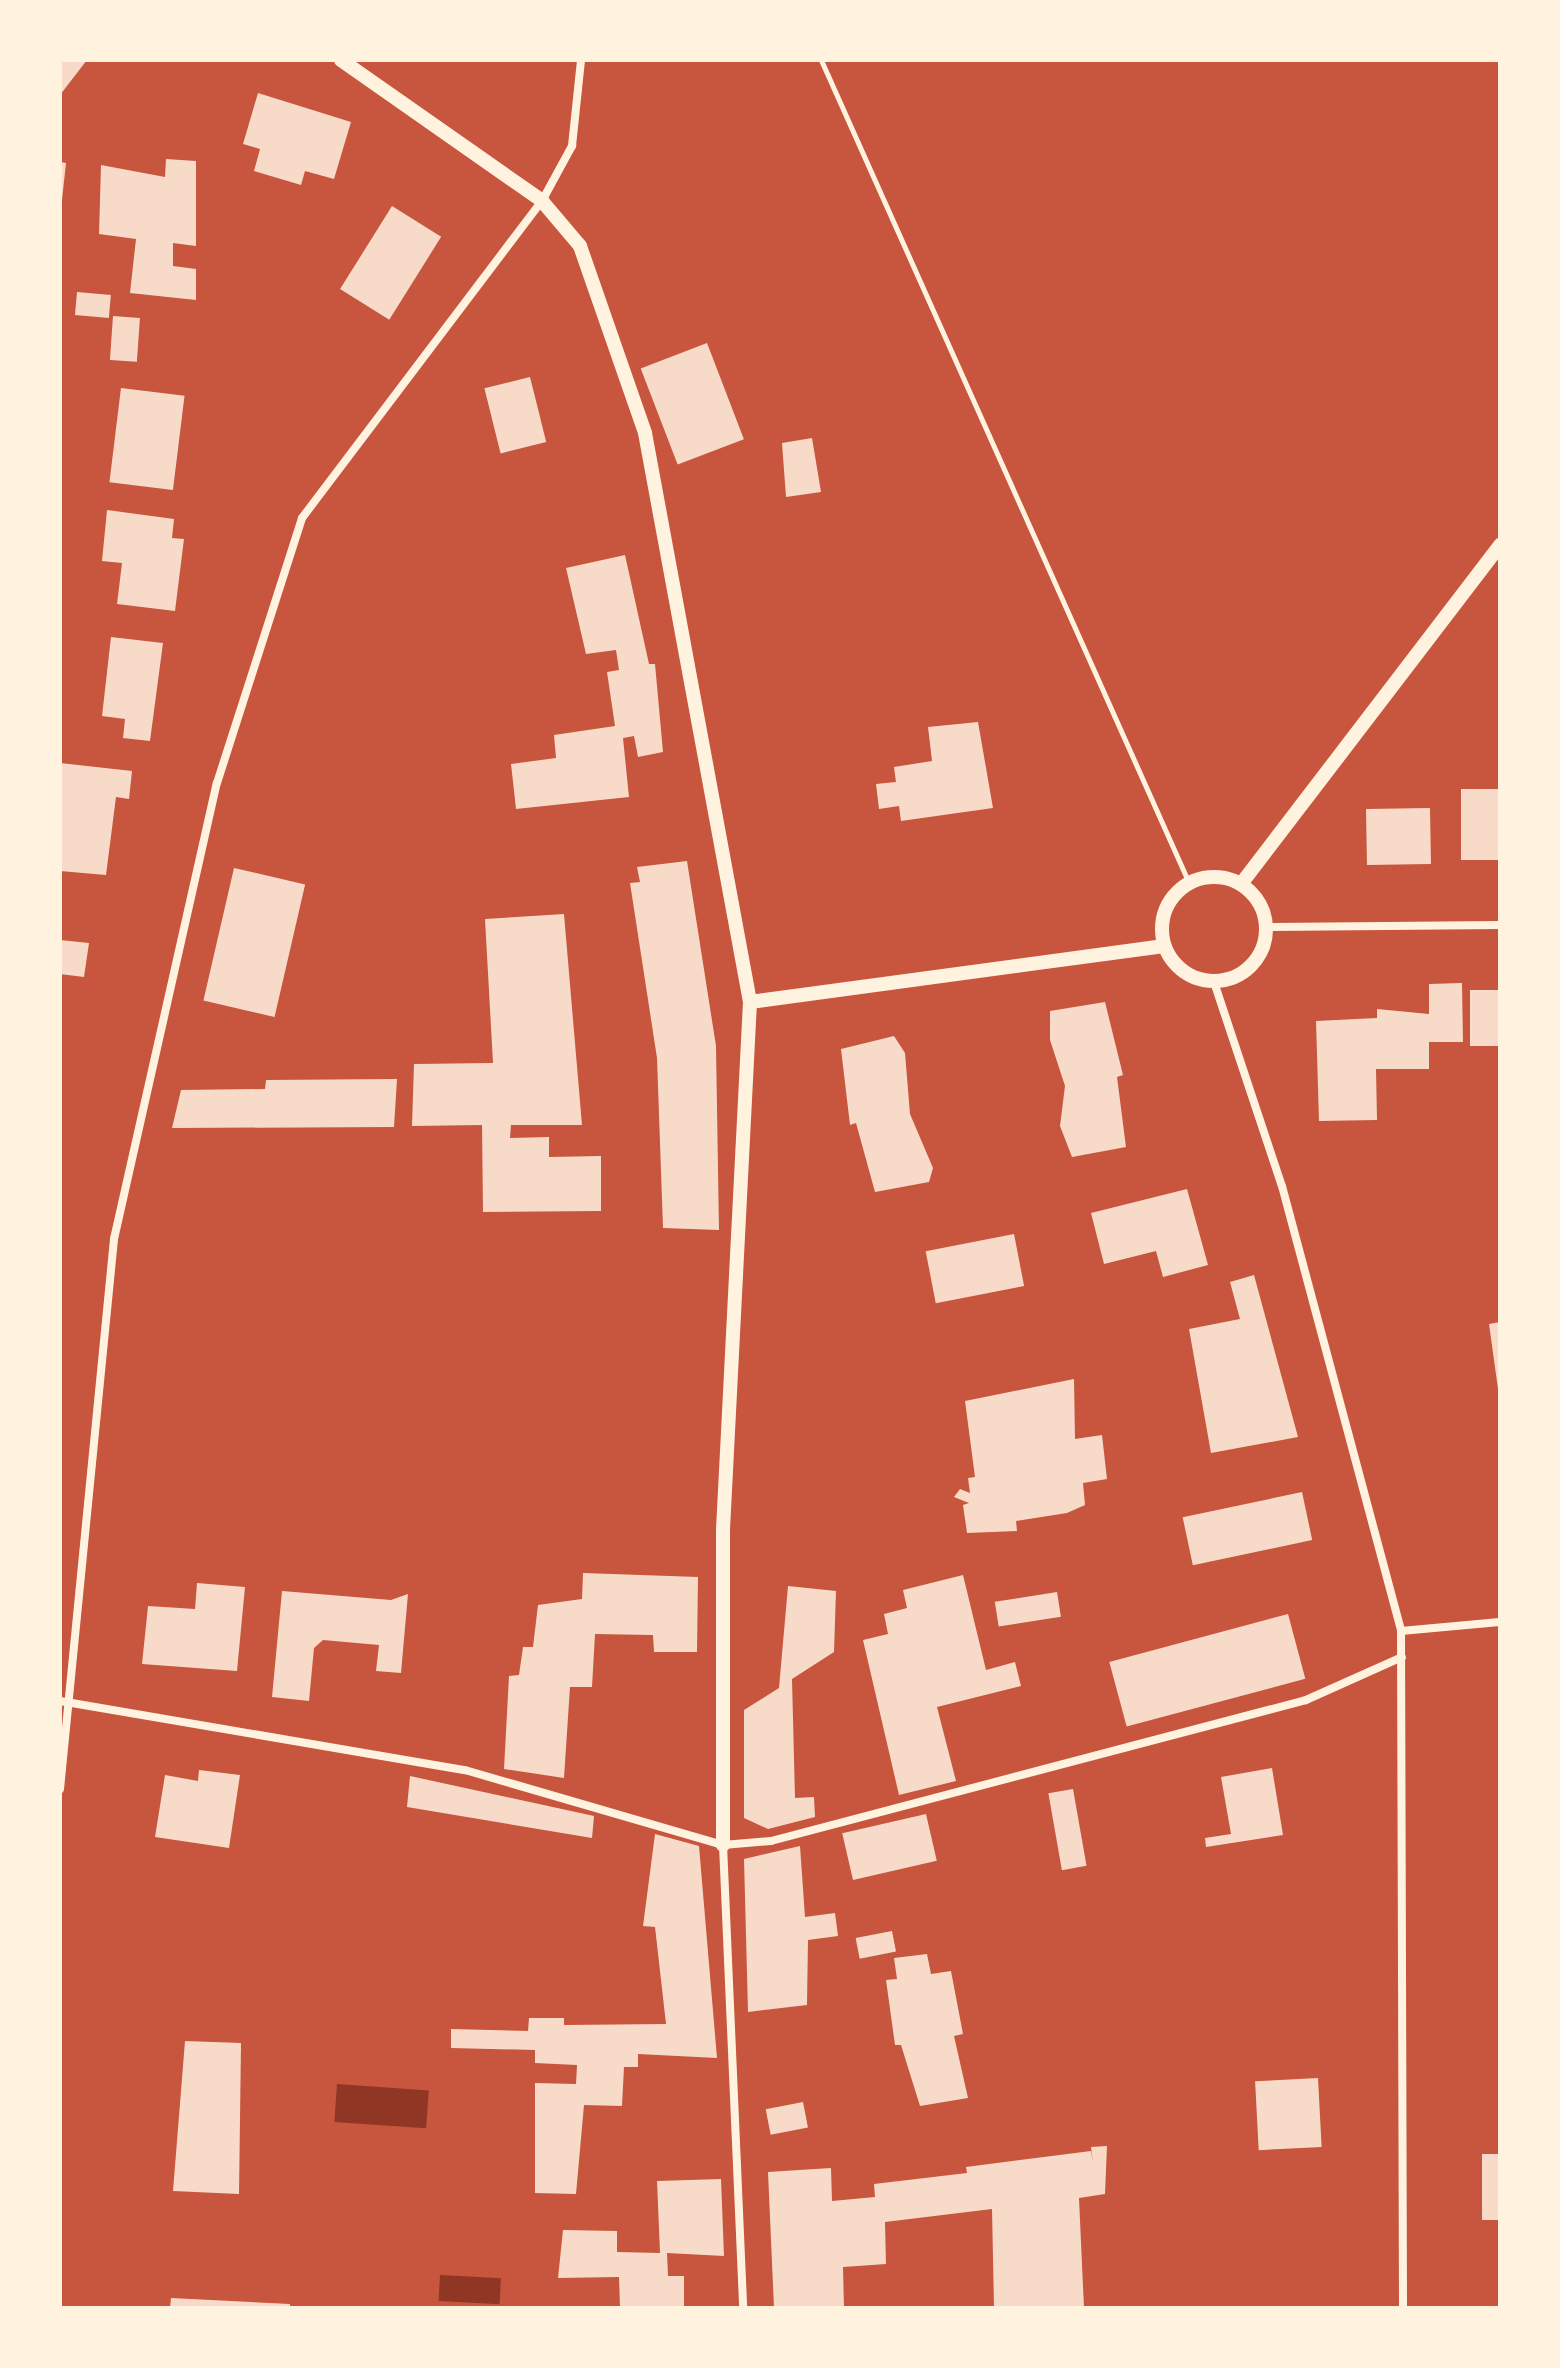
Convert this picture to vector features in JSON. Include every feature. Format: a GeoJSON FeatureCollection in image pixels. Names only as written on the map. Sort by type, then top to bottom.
{"type":"FeatureCollection","features":[{"type":"Feature","properties":{"kind":"street"},"geometry":{"type":"LineString","coordinates":[[341,60],[542,201],[580,246],[645,433],[750,1002],[723,1529],[723,1845],[743,2308]]}},
{"type":"Feature","properties":{"kind":"street"},"geometry":{"type":"LineString","coordinates":[[60,1789],[63,1702],[114,1239],[217,783],[302,518],[542,201],[572,146],[581,60]]}},
{"type":"Feature","properties":{"kind":"street"},"geometry":{"type":"LineString","coordinates":[[1241,884],[1500,545]]}},
{"type":"Feature","properties":{"kind":"street"},"geometry":{"type":"LineString","coordinates":[[1224,877],[1241,884],[1255,895],[1267,927],[1256,961],[1214,982],[1184,972],[1164,946],[1165,910],[1189,883],[1224,877]]}},
{"type":"Feature","properties":{"kind":"street"},"geometry":{"type":"LineString","coordinates":[[1267,927],[1500,925]]}},
{"type":"Feature","properties":{"kind":"street"},"geometry":{"type":"LineString","coordinates":[[750,1002],[1164,946]]}},
{"type":"Feature","properties":{"kind":"street"},"geometry":{"type":"LineString","coordinates":[[1214,982],[1282,1186],[1401,1631],[1403,2308]]}},
{"type":"Feature","properties":{"kind":"street"},"geometry":{"type":"LineString","coordinates":[[1401,1631],[1500,1622]]}},
{"type":"Feature","properties":{"kind":"street"},"geometry":{"type":"LineString","coordinates":[[63,1702],[465,1770],[723,1845],[771,1841],[1306,1700],[1402,1657]]}},
{"type":"Feature","properties":{"kind":"path"},"geometry":{"type":"LineString","coordinates":[[821,60],[1189,883]]}},
{"type":"Feature","properties":{"kind":"shaded area"},"geometry":{"type":"Polygon","coordinates":[[[337,2084],[429,2090],[426,2128],[334,2122],[337,2084]]]}},
{"type":"Feature","properties":{"kind":"shaded area"},"geometry":{"type":"Polygon","coordinates":[[[440,2275],[501,2278],[500,2304],[439,2301],[440,2275]]]}},
{"type":"Feature","properties":{"kind":"building"},"geometry":{"type":"Polygon","coordinates":[[[60,60],[87,60],[60,95],[60,60]]]}},
{"type":"Feature","properties":{"kind":"building"},"geometry":{"type":"Polygon","coordinates":[[[258,93],[351,122],[334,179],[305,171],[301,185],[254,171],[260,149],[243,144],[258,93]]]}},
{"type":"Feature","properties":{"kind":"building"},"geometry":{"type":"Polygon","coordinates":[[[166,159],[196,161],[196,246],[173,243],[173,266],[196,269],[196,300],[130,293],[136,239],[99,234],[101,165],[165,177],[166,159]]]}},
{"type":"Feature","properties":{"kind":"building"},"geometry":{"type":"Polygon","coordinates":[[[60,162],[66,163],[62,200],[60,200],[60,162]]]}},
{"type":"Feature","properties":{"kind":"building"},"geometry":{"type":"Polygon","coordinates":[[[392,206],[441,237],[389,320],[340,289],[392,206]]]}},
{"type":"Feature","properties":{"kind":"building"},"geometry":{"type":"Polygon","coordinates":[[[77,292],[111,295],[109,318],[75,315],[77,292]]]}},
{"type":"Feature","properties":{"kind":"building"},"geometry":{"type":"Polygon","coordinates":[[[113,316],[140,318],[137,362],[110,360],[113,316]]]}},
{"type":"Feature","properties":{"kind":"building"},"geometry":{"type":"Polygon","coordinates":[[[707,343],[744,439],[678,465],[641,368],[707,343]]]}},
{"type":"Feature","properties":{"kind":"building"},"geometry":{"type":"Polygon","coordinates":[[[530,377],[546,442],[501,453],[484,388],[530,377]]]}},
{"type":"Feature","properties":{"kind":"building"},"geometry":{"type":"Polygon","coordinates":[[[121,388],[185,396],[173,490],[109,482],[121,388]]]}},
{"type":"Feature","properties":{"kind":"building"},"geometry":{"type":"Polygon","coordinates":[[[812,438],[821,492],[786,497],[782,443],[812,438]]]}},
{"type":"Feature","properties":{"kind":"building"},"geometry":{"type":"Polygon","coordinates":[[[107,510],[174,519],[172,538],[184,539],[175,611],[117,604],[122,563],[102,561],[107,510]]]}},
{"type":"Feature","properties":{"kind":"building"},"geometry":{"type":"Polygon","coordinates":[[[625,555],[649,664],[655,664],[663,752],[638,757],[634,736],[623,738],[629,797],[516,809],[511,764],[556,758],[554,735],[615,726],[607,672],[619,670],[616,650],[586,654],[566,568],[625,555]]]}},
{"type":"Feature","properties":{"kind":"building"},"geometry":{"type":"Polygon","coordinates":[[[111,637],[163,643],[150,741],[123,738],[125,719],[102,716],[111,637]]]}},
{"type":"Feature","properties":{"kind":"building"},"geometry":{"type":"Polygon","coordinates":[[[978,722],[993,808],[901,821],[899,806],[879,809],[876,784],[896,782],[894,767],[932,761],[928,727],[978,722]]]}},
{"type":"Feature","properties":{"kind":"building"},"geometry":{"type":"Polygon","coordinates":[[[60,763],[132,771],[129,799],[116,797],[106,875],[60,871],[60,763]]]}},
{"type":"Feature","properties":{"kind":"building"},"geometry":{"type":"Polygon","coordinates":[[[1461,789],[1500,789],[1500,860],[1461,860],[1461,789]]]}},
{"type":"Feature","properties":{"kind":"building"},"geometry":{"type":"Polygon","coordinates":[[[1430,808],[1431,864],[1367,865],[1366,809],[1430,808]]]}},
{"type":"Feature","properties":{"kind":"building"},"geometry":{"type":"Polygon","coordinates":[[[687,861],[716,1046],[719,1230],[663,1228],[657,1058],[630,883],[640,882],[637,867],[687,861]]]}},
{"type":"Feature","properties":{"kind":"building"},"geometry":{"type":"Polygon","coordinates":[[[234,868],[305,884],[275,1017],[203,1001],[234,868]]]}},
{"type":"Feature","properties":{"kind":"building"},"geometry":{"type":"Polygon","coordinates":[[[564,914],[582,1125],[511,1125],[510,1138],[549,1137],[549,1157],[601,1156],[601,1211],[483,1212],[482,1125],[412,1126],[414,1064],[493,1063],[485,919],[564,914]]]}},
{"type":"Feature","properties":{"kind":"building"},"geometry":{"type":"Polygon","coordinates":[[[60,940],[89,943],[84,977],[60,974],[60,940]]]}},
{"type":"Feature","properties":{"kind":"building"},"geometry":{"type":"Polygon","coordinates":[[[1462,983],[1463,1042],[1429,1042],[1429,1069],[1376,1069],[1377,1120],[1319,1121],[1316,1021],[1377,1018],[1377,1009],[1429,1014],[1429,984],[1462,983]]]}},
{"type":"Feature","properties":{"kind":"building"},"geometry":{"type":"Polygon","coordinates":[[[1470,990],[1500,990],[1500,1046],[1470,1046],[1470,990]]]}},
{"type":"Feature","properties":{"kind":"building"},"geometry":{"type":"Polygon","coordinates":[[[1105,1002],[1123,1075],[1117,1077],[1126,1147],[1072,1157],[1060,1126],[1065,1086],[1050,1040],[1050,1011],[1105,1002]]]}},
{"type":"Feature","properties":{"kind":"building"},"geometry":{"type":"Polygon","coordinates":[[[894,1036],[905,1053],[910,1114],[933,1168],[929,1182],[875,1192],[856,1123],[850,1125],[841,1049],[894,1036]]]}},
{"type":"Feature","properties":{"kind":"building"},"geometry":{"type":"Polygon","coordinates":[[[397,1079],[394,1127],[172,1128],[181,1090],[265,1089],[266,1080],[397,1079]]]}},
{"type":"Feature","properties":{"kind":"building"},"geometry":{"type":"Polygon","coordinates":[[[1187,1189],[1208,1265],[1163,1277],[1156,1251],[1104,1264],[1091,1213],[1187,1189]]]}},
{"type":"Feature","properties":{"kind":"building"},"geometry":{"type":"Polygon","coordinates":[[[1014,1234],[1024,1286],[936,1303],[926,1251],[1014,1234]]]}},
{"type":"Feature","properties":{"kind":"building"},"geometry":{"type":"Polygon","coordinates":[[[1254,1275],[1298,1437],[1211,1453],[1189,1329],[1240,1319],[1230,1282],[1254,1275]]]}},
{"type":"Feature","properties":{"kind":"building"},"geometry":{"type":"Polygon","coordinates":[[[1500,1322],[1500,1389],[1498,1389],[1489,1324],[1500,1322]]]}},
{"type":"Feature","properties":{"kind":"building"},"geometry":{"type":"Polygon","coordinates":[[[1074,1379],[1075,1439],[1102,1435],[1107,1479],[1083,1483],[1085,1505],[1067,1513],[1016,1521],[1017,1531],[967,1533],[963,1505],[969,1503],[954,1497],[960,1489],[970,1493],[968,1478],[975,1477],[965,1401],[1074,1379]]]}},
{"type":"Feature","properties":{"kind":"building"},"geometry":{"type":"Polygon","coordinates":[[[1302,1492],[1312,1540],[1193,1565],[1183,1517],[1302,1492]]]}},
{"type":"Feature","properties":{"kind":"building"},"geometry":{"type":"Polygon","coordinates":[[[583,1573],[698,1577],[697,1652],[654,1652],[653,1635],[595,1634],[592,1687],[570,1687],[564,1778],[504,1769],[509,1676],[519,1675],[523,1647],[533,1647],[538,1605],[582,1599],[583,1573]]]}},
{"type":"Feature","properties":{"kind":"building"},"geometry":{"type":"Polygon","coordinates":[[[963,1575],[986,1670],[1015,1662],[1021,1686],[937,1707],[956,1781],[899,1795],[863,1640],[888,1634],[884,1614],[907,1608],[903,1590],[963,1575]]]}},
{"type":"Feature","properties":{"kind":"building"},"geometry":{"type":"Polygon","coordinates":[[[197,1583],[245,1587],[237,1671],[142,1664],[148,1606],[195,1609],[197,1583]]]}},
{"type":"Feature","properties":{"kind":"building"},"geometry":{"type":"Polygon","coordinates":[[[788,1586],[836,1591],[834,1652],[792,1679],[795,1798],[814,1797],[815,1817],[768,1829],[744,1818],[744,1710],[779,1688],[788,1586]]]}},
{"type":"Feature","properties":{"kind":"building"},"geometry":{"type":"Polygon","coordinates":[[[282,1591],[391,1600],[408,1594],[401,1673],[376,1671],[379,1645],[323,1640],[314,1648],[309,1701],[272,1697],[282,1591]]]}},
{"type":"Feature","properties":{"kind":"building"},"geometry":{"type":"Polygon","coordinates":[[[1057,1592],[1061,1617],[999,1627],[995,1602],[1057,1592]]]}},
{"type":"Feature","properties":{"kind":"building"},"geometry":{"type":"Polygon","coordinates":[[[1288,1614],[1305,1679],[1127,1727],[1109,1662],[1288,1614]]]}},
{"type":"Feature","properties":{"kind":"building"},"geometry":{"type":"Polygon","coordinates":[[[1272,1768],[1283,1835],[1206,1847],[1205,1838],[1231,1834],[1221,1777],[1272,1768]]]}},
{"type":"Feature","properties":{"kind":"building"},"geometry":{"type":"Polygon","coordinates":[[[199,1770],[240,1775],[229,1848],[155,1837],[165,1775],[198,1781],[199,1770]]]}},
{"type":"Feature","properties":{"kind":"building"},"geometry":{"type":"Polygon","coordinates":[[[410,1776],[594,1816],[592,1838],[407,1807],[410,1776]]]}},
{"type":"Feature","properties":{"kind":"building"},"geometry":{"type":"Polygon","coordinates":[[[1073,1789],[1087,1866],[1062,1870],[1048,1793],[1073,1789]]]}},
{"type":"Feature","properties":{"kind":"building"},"geometry":{"type":"Polygon","coordinates":[[[926,1814],[937,1861],[853,1880],[842,1833],[926,1814]]]}},
{"type":"Feature","properties":{"kind":"building"},"geometry":{"type":"Polygon","coordinates":[[[655,1834],[699,1846],[717,2058],[638,2054],[638,2067],[624,2067],[622,2106],[584,2105],[576,2194],[535,2193],[535,2083],[576,2084],[577,2065],[535,2063],[535,2050],[451,2048],[451,2029],[528,2031],[529,2018],[564,2018],[564,2025],[666,2024],[655,1927],[643,1926],[655,1834]]]}},
{"type":"Feature","properties":{"kind":"building"},"geometry":{"type":"Polygon","coordinates":[[[800,1846],[805,1917],[835,1913],[838,1936],[808,1940],[807,2005],[748,2012],[744,1859],[800,1846]]]}},
{"type":"Feature","properties":{"kind":"building"},"geometry":{"type":"Polygon","coordinates":[[[892,1931],[896,1952],[860,1959],[856,1938],[892,1931]]]}},
{"type":"Feature","properties":{"kind":"building"},"geometry":{"type":"Polygon","coordinates":[[[927,1954],[931,1974],[951,1971],[963,2034],[954,2036],[968,2098],[920,2106],[901,2045],[895,2045],[886,1980],[897,1979],[894,1958],[927,1954]]]}},
{"type":"Feature","properties":{"kind":"building"},"geometry":{"type":"Polygon","coordinates":[[[185,2041],[241,2043],[239,2194],[173,2191],[185,2041]]]}},
{"type":"Feature","properties":{"kind":"building"},"geometry":{"type":"Polygon","coordinates":[[[1318,2078],[1322,2147],[1259,2150],[1255,2081],[1318,2078]]]}},
{"type":"Feature","properties":{"kind":"building"},"geometry":{"type":"Polygon","coordinates":[[[803,2102],[808,2128],[771,2135],[766,2109],[803,2102]]]}},
{"type":"Feature","properties":{"kind":"building"},"geometry":{"type":"Polygon","coordinates":[[[1107,2146],[1105,2194],[1079,2198],[1084,2308],[994,2308],[992,2209],[885,2222],[886,2264],[843,2267],[844,2308],[774,2308],[768,2172],[831,2168],[832,2201],[875,2197],[874,2184],[967,2173],[966,2167],[1091,2151],[1093,2163],[1091,2147],[1107,2146]]]}},
{"type":"Feature","properties":{"kind":"building"},"geometry":{"type":"Polygon","coordinates":[[[1482,2154],[1500,2154],[1500,2220],[1482,2220],[1482,2154]]]}},
{"type":"Feature","properties":{"kind":"building"},"geometry":{"type":"Polygon","coordinates":[[[721,2179],[724,2256],[667,2253],[668,2276],[684,2276],[684,2308],[620,2308],[619,2277],[558,2278],[563,2230],[617,2231],[617,2252],[660,2253],[657,2181],[721,2179]]]}},
{"type":"Feature","properties":{"kind":"building"},"geometry":{"type":"Polygon","coordinates":[[[171,2298],[290,2304],[290,2308],[170,2308],[171,2298]]]}}]}
